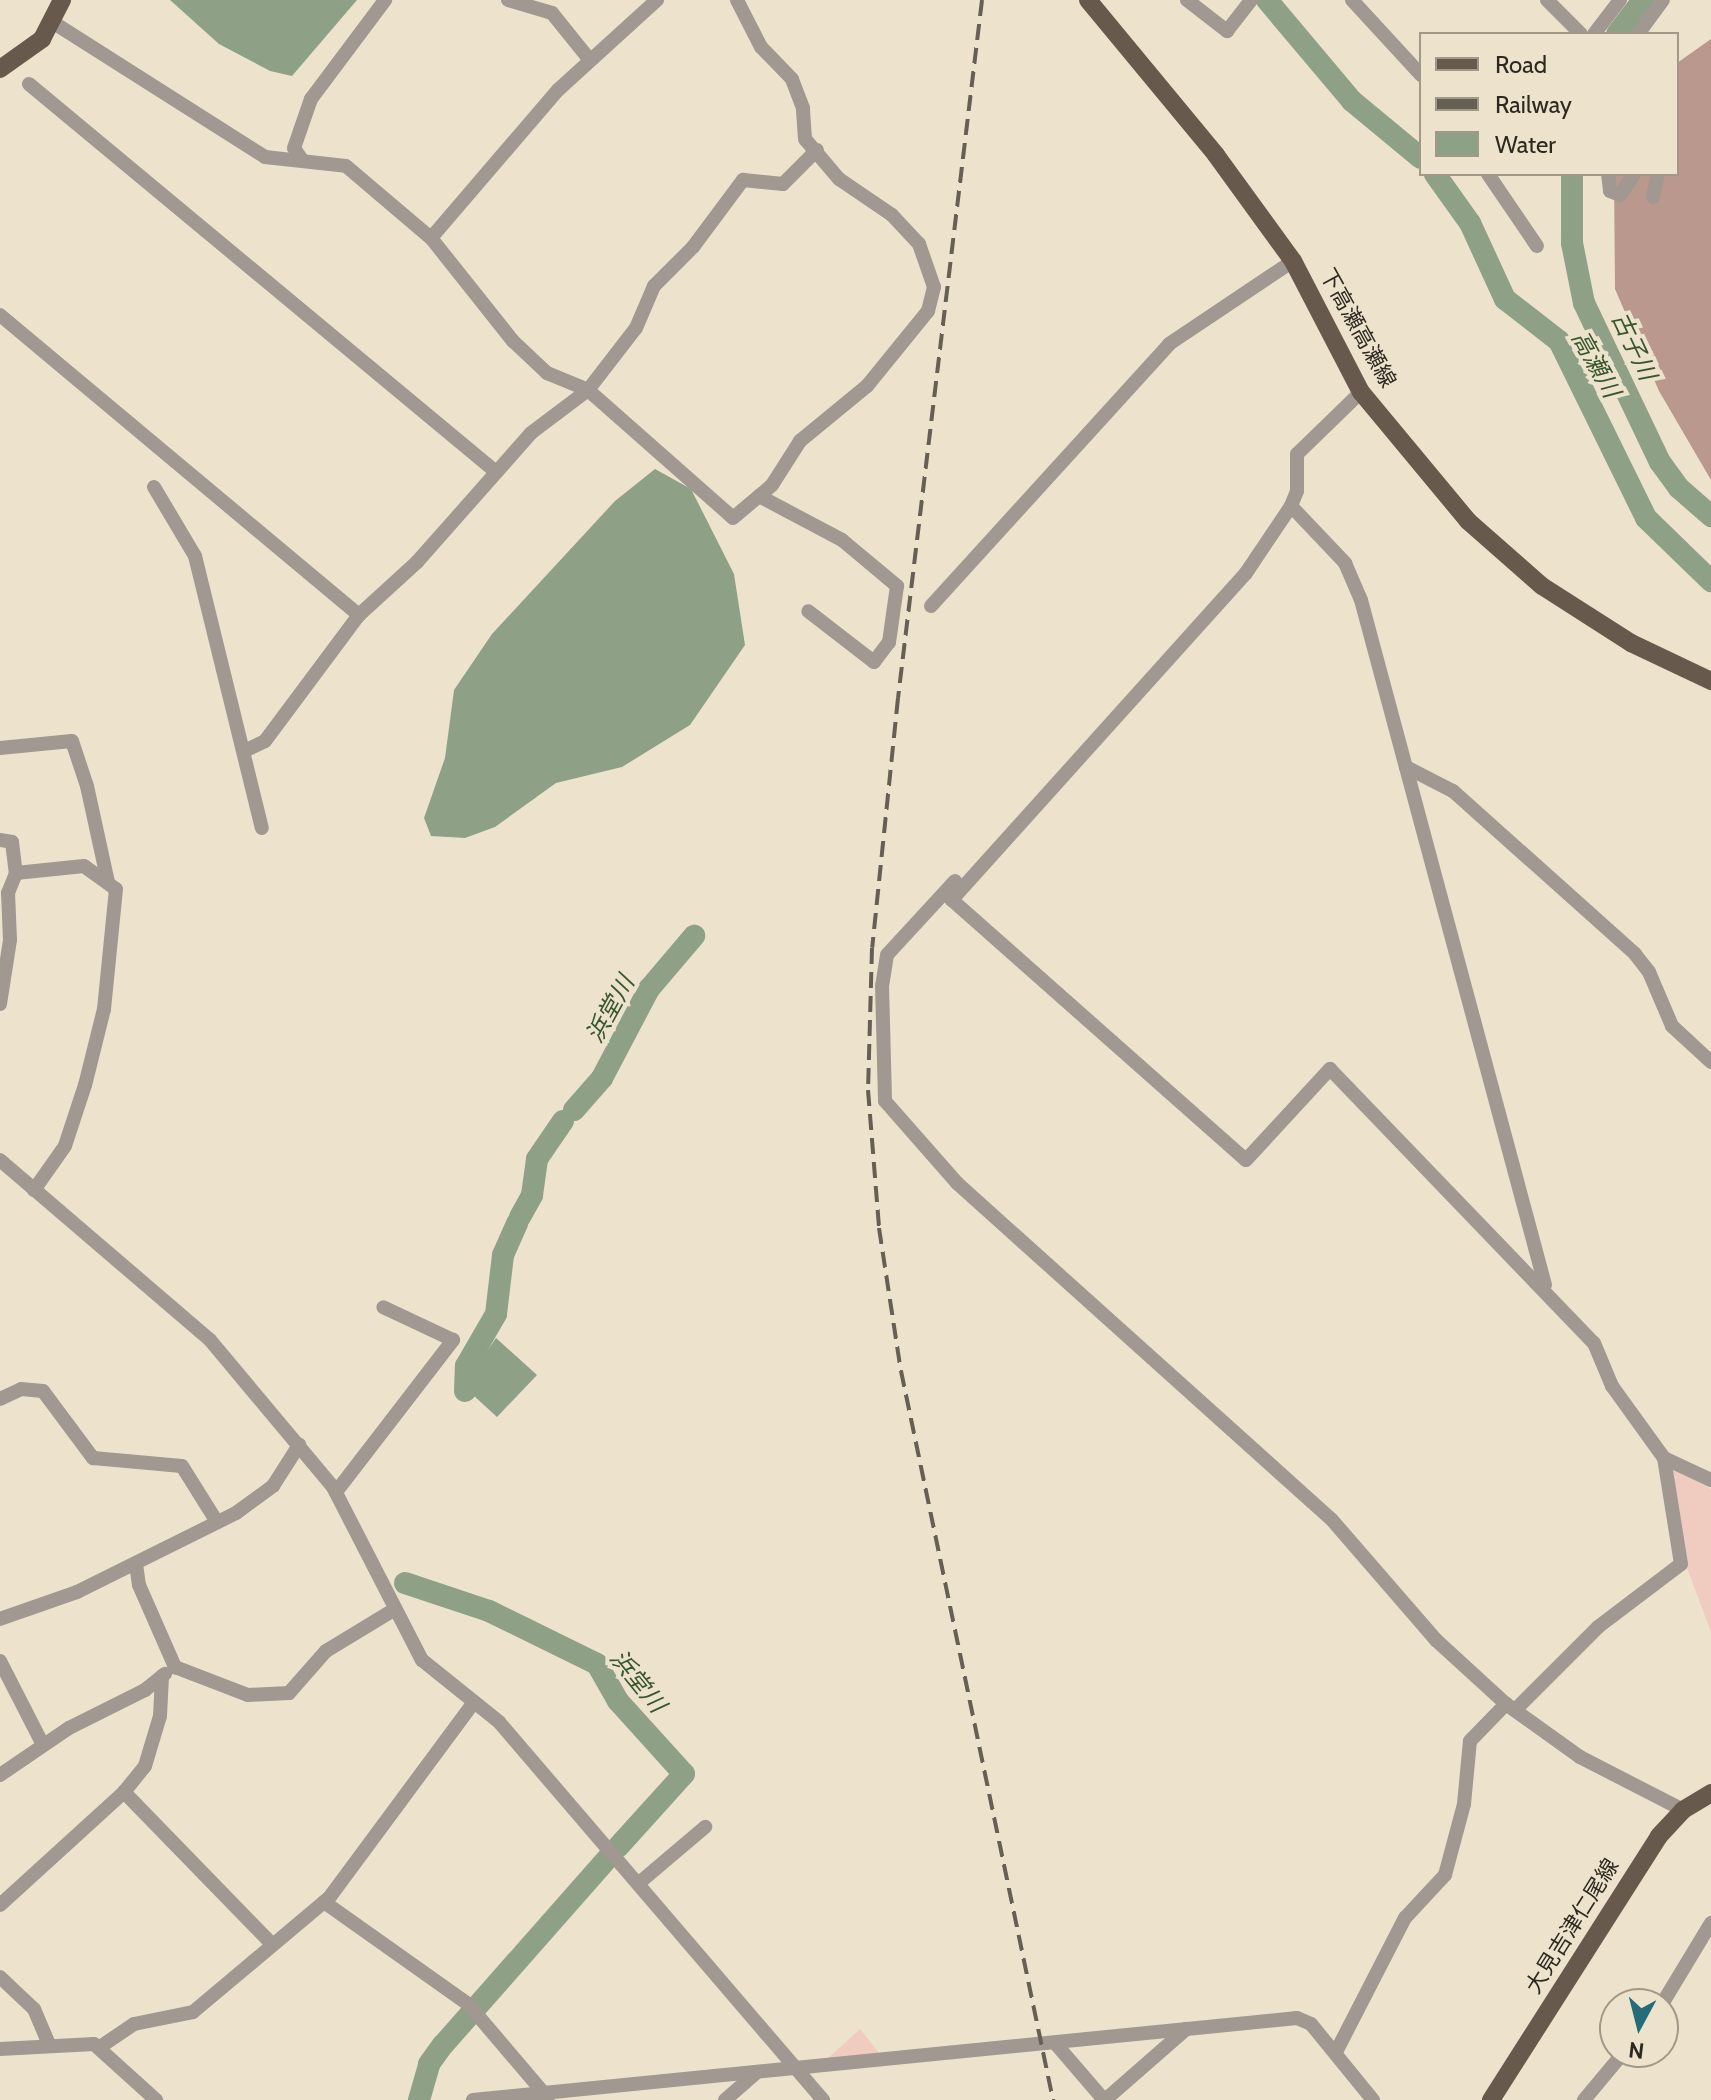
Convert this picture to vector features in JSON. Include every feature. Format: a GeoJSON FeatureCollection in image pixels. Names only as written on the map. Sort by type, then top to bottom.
{"type":"FeatureCollection","features":[{"type":"Feature","properties":{"kind":"main road"},"geometry":{"type":"LineString","coordinates":[[0,69],[42,39],[54,23],[62,0]]}},
{"type":"Feature","properties":{"kind":"main road","name":"下高瀬高瀬線"},"geometry":{"type":"LineString","coordinates":[[1094,3],[1293,261],[1361,392],[1421,467],[1503,555],[1631,643],[1711,681]]}},
{"type":"Feature","properties":{"kind":"main road","name":"大見吉津仁尾線"},"geometry":{"type":"LineString","coordinates":[[1491,2100],[1641,1862],[1683,1810],[1711,1793]]}},
{"type":"Feature","properties":{"kind":"street"},"geometry":{"type":"LineString","coordinates":[[302,160],[294,148],[311,99],[385,0]]}},
{"type":"Feature","properties":{"kind":"street"},"geometry":{"type":"LineString","coordinates":[[508,0],[552,13],[589,59]]}},
{"type":"Feature","properties":{"kind":"street"},"geometry":{"type":"LineString","coordinates":[[431,238],[589,59],[657,0]]}},
{"type":"Feature","properties":{"kind":"street"},"geometry":{"type":"LineString","coordinates":[[54,23],[265,157],[346,166],[431,238],[524,351],[547,373],[588,390],[733,518],[759,496],[800,441],[867,386],[928,311],[934,287],[919,244],[892,215],[839,179],[805,139],[803,108],[792,79],[761,47],[737,0]]}},
{"type":"Feature","properties":{"kind":"street"},"geometry":{"type":"LineString","coordinates":[[1187,0],[1227,31],[1251,0]]}},
{"type":"Feature","properties":{"kind":"street"},"geometry":{"type":"LineString","coordinates":[[1352,0],[1419,73]]}},
{"type":"Feature","properties":{"kind":"street"},"geometry":{"type":"LineString","coordinates":[[1547,0],[1579,32]]}},
{"type":"Feature","properties":{"kind":"street"},"geometry":{"type":"LineString","coordinates":[[1596,32],[1620,0]]}},
{"type":"Feature","properties":{"kind":"street"},"geometry":{"type":"LineString","coordinates":[[1639,32],[1663,0]]}},
{"type":"Feature","properties":{"kind":"street"},"geometry":{"type":"LineString","coordinates":[[29,84],[496,472]]}},
{"type":"Feature","properties":{"kind":"street"},"geometry":{"type":"LineString","coordinates":[[244,751],[265,741],[359,615],[417,562],[531,433],[588,390],[636,328],[654,286],[693,247],[743,180],[783,184],[817,150]]}},
{"type":"Feature","properties":{"kind":"street"},"geometry":{"type":"LineString","coordinates":[[1489,176],[1537,246]]}},
{"type":"Feature","properties":{"kind":"street"},"geometry":{"type":"LineString","coordinates":[[1608,176],[1610,191],[1620,195],[1633,176]]}},
{"type":"Feature","properties":{"kind":"street"},"geometry":{"type":"LineString","coordinates":[[1653,197],[1658,176]]}},
{"type":"Feature","properties":{"kind":"street"},"geometry":{"type":"LineString","coordinates":[[931,606],[1169,344],[1293,261]]}},
{"type":"Feature","properties":{"kind":"street"},"geometry":{"type":"LineString","coordinates":[[0,315],[359,615]]}},
{"type":"Feature","properties":{"kind":"street"},"geometry":{"type":"LineString","coordinates":[[1336,2052],[1405,1918],[1445,1875],[1464,1804],[1470,1741],[1598,1627],[1681,1564],[1664,1458],[1612,1386],[1594,1343],[1546,1289],[1330,1069],[1246,1160],[952,900],[1246,573],[1291,506],[1297,491],[1297,454],[1361,392]]}},
{"type":"Feature","properties":{"kind":"street"},"geometry":{"type":"LineString","coordinates":[[154,487],[195,556],[262,828]]}},
{"type":"Feature","properties":{"kind":"street"},"geometry":{"type":"LineString","coordinates":[[759,496],[842,540],[897,586],[889,642],[874,662],[808,611]]}},
{"type":"Feature","properties":{"kind":"street"},"geometry":{"type":"LineString","coordinates":[[1291,506],[1345,563],[1361,600],[1546,1289]]}},
{"type":"Feature","properties":{"kind":"street"},"geometry":{"type":"LineString","coordinates":[[0,748],[72,741],[108,882]]}},
{"type":"Feature","properties":{"kind":"street"},"geometry":{"type":"LineString","coordinates":[[1406,767],[1453,791],[1635,954],[1649,972],[1672,1026],[1711,1062]]}},
{"type":"Feature","properties":{"kind":"street"},"geometry":{"type":"LineString","coordinates":[[0,840],[12,842],[16,873],[8,893],[10,940],[0,1004]]}},
{"type":"Feature","properties":{"kind":"street"},"geometry":{"type":"LineString","coordinates":[[16,873],[84,866],[116,889],[104,1009],[65,1146],[34,1190]]}},
{"type":"Feature","properties":{"kind":"street"},"geometry":{"type":"LineString","coordinates":[[955,881],[887,955],[882,985],[885,1101],[957,1183],[1332,1520],[1436,1640],[1512,1706],[1580,1757],[1683,1810]]}},
{"type":"Feature","properties":{"kind":"street"},"geometry":{"type":"LineString","coordinates":[[0,1160],[210,1340],[336,1492],[422,1660],[499,1722],[823,2100]]}},
{"type":"Feature","properties":{"kind":"street"},"geometry":{"type":"LineString","coordinates":[[336,1492],[453,1340],[383,1307]]}},
{"type":"Feature","properties":{"kind":"street"},"geometry":{"type":"LineString","coordinates":[[0,1399],[21,1389],[43,1391],[93,1458],[182,1466],[217,1522]]}},
{"type":"Feature","properties":{"kind":"street"},"geometry":{"type":"LineString","coordinates":[[0,1619],[136,1564],[217,1522],[273,1486],[299,1445]]}},
{"type":"Feature","properties":{"kind":"street"},"geometry":{"type":"LineString","coordinates":[[1664,1458],[1711,1480]]}},
{"type":"Feature","properties":{"kind":"street"},"geometry":{"type":"LineString","coordinates":[[136,1564],[139,1585],[175,1667],[248,1695],[289,1693],[333,1644],[395,1609]]}},
{"type":"Feature","properties":{"kind":"street"},"geometry":{"type":"LineString","coordinates":[[0,1661],[43,1745]]}},
{"type":"Feature","properties":{"kind":"street"},"geometry":{"type":"LineString","coordinates":[[0,1775],[43,1745],[175,1667]]}},
{"type":"Feature","properties":{"kind":"street"},"geometry":{"type":"LineString","coordinates":[[0,1905],[124,1792],[155,1744],[162,1676]]}},
{"type":"Feature","properties":{"kind":"street"},"geometry":{"type":"LineString","coordinates":[[0,2049],[49,2045],[100,2047],[134,2024],[193,2012],[324,1902],[355,1870],[395,1806],[474,1702]]}},
{"type":"Feature","properties":{"kind":"street"},"geometry":{"type":"LineString","coordinates":[[124,1792],[272,1944]]}},
{"type":"Feature","properties":{"kind":"street"},"geometry":{"type":"LineString","coordinates":[[639,1883],[705,1827]]}},
{"type":"Feature","properties":{"kind":"street"},"geometry":{"type":"LineString","coordinates":[[324,1902],[471,2008],[547,2096]]}},
{"type":"Feature","properties":{"kind":"street"},"geometry":{"type":"LineString","coordinates":[[1672,1988],[1711,1923]]}},
{"type":"Feature","properties":{"kind":"street"},"geometry":{"type":"LineString","coordinates":[[0,1977],[34,2009],[49,2045]]}},
{"type":"Feature","properties":{"kind":"street"},"geometry":{"type":"LineString","coordinates":[[473,2100],[547,2096],[1297,2018],[1311,2024],[1373,2100]]}},
{"type":"Feature","properties":{"kind":"street"},"geometry":{"type":"LineString","coordinates":[[1055,2043],[1105,2100],[1186,2029]]}},
{"type":"Feature","properties":{"kind":"street"},"geometry":{"type":"LineString","coordinates":[[100,2047],[156,2100]]}},
{"type":"Feature","properties":{"kind":"street"},"geometry":{"type":"LineString","coordinates":[[1584,2100],[1611,2068]]}},
{"type":"Feature","properties":{"kind":"street"},"geometry":{"type":"LineString","coordinates":[[725,2100],[756,2073]]}},
{"type":"Feature","properties":{"kind":"shaded area"},"geometry":{"type":"Polygon","coordinates":[[[1711,39],[1711,480],[1659,391],[1615,289],[1614,176],[1679,176],[1679,62],[1711,39]]]}},
{"type":"Feature","properties":{"kind":"shaded area"},"geometry":{"type":"Polygon","coordinates":[[[1672,1467],[1711,1489],[1711,1632],[1684,1560],[1672,1467]]]}},
{"type":"Feature","properties":{"kind":"shaded area"},"geometry":{"type":"Polygon","coordinates":[[[860,2029],[880,2054],[825,2061],[860,2029]]]}},
{"type":"Feature","properties":{"kind":"water"},"geometry":{"type":"Polygon","coordinates":[[[170,0],[357,0],[292,76],[270,71],[219,44],[170,0]]]}},
{"type":"Feature","properties":{"kind":"water"},"geometry":{"type":"Polygon","coordinates":[[[655,469],[691,489],[734,574],[745,645],[690,725],[622,767],[556,783],[495,827],[465,838],[431,836],[424,818],[445,758],[454,690],[492,634],[615,501],[655,469]]]}},
{"type":"Feature","properties":{"kind":"water"},"geometry":{"type":"Polygon","coordinates":[[[496,1338],[537,1375],[497,1417],[473,1395],[476,1367],[496,1338]]]}},
{"type":"Feature","properties":{"kind":"waterway","name":"高瀬川"},"geometry":{"type":"LineString","coordinates":[[1267,0],[1352,101],[1419,156]]}},
{"type":"Feature","properties":{"kind":"waterway","name":"古子川"},"geometry":{"type":"LineString","coordinates":[[1619,32],[1643,0]]}},
{"type":"Feature","properties":{"kind":"waterway","name":"高瀬川"},"geometry":{"type":"LineString","coordinates":[[1436,176],[1470,223],[1505,299],[1559,341],[1646,518],[1711,581]]}},
{"type":"Feature","properties":{"kind":"waterway","name":"古子川"},"geometry":{"type":"LineString","coordinates":[[1572,176],[1572,243],[1584,303],[1660,462],[1679,488],[1711,516]]}},
{"type":"Feature","properties":{"kind":"waterway","name":"浜堂川"},"geometry":{"type":"LineString","coordinates":[[574,1110],[602,1078],[649,989],[694,936]]}},
{"type":"Feature","properties":{"kind":"waterway","name":"浜堂川"},"geometry":{"type":"LineString","coordinates":[[520,1217],[532,1195],[537,1159],[563,1121]]}},
{"type":"Feature","properties":{"kind":"waterway","name":"浜堂川"},"geometry":{"type":"LineString","coordinates":[[465,1391],[466,1366],[496,1314],[503,1255],[517,1223]]}},
{"type":"Feature","properties":{"kind":"waterway","name":"浜堂川"},"geometry":{"type":"LineString","coordinates":[[405,1583],[489,1611],[597,1664],[618,1701],[684,1774],[618,1847]]}},
{"type":"Feature","properties":{"kind":"waterway","name":"浜堂川"},"geometry":{"type":"LineString","coordinates":[[419,2100],[429,2064],[443,2045],[609,1857]]}},
{"type":"Feature","properties":{"kind":"railway"},"geometry":{"type":"LineString","coordinates":[[982,0],[898,698],[872,948],[868,1090],[879,1228],[901,1371],[1053,2100]]}}]}
